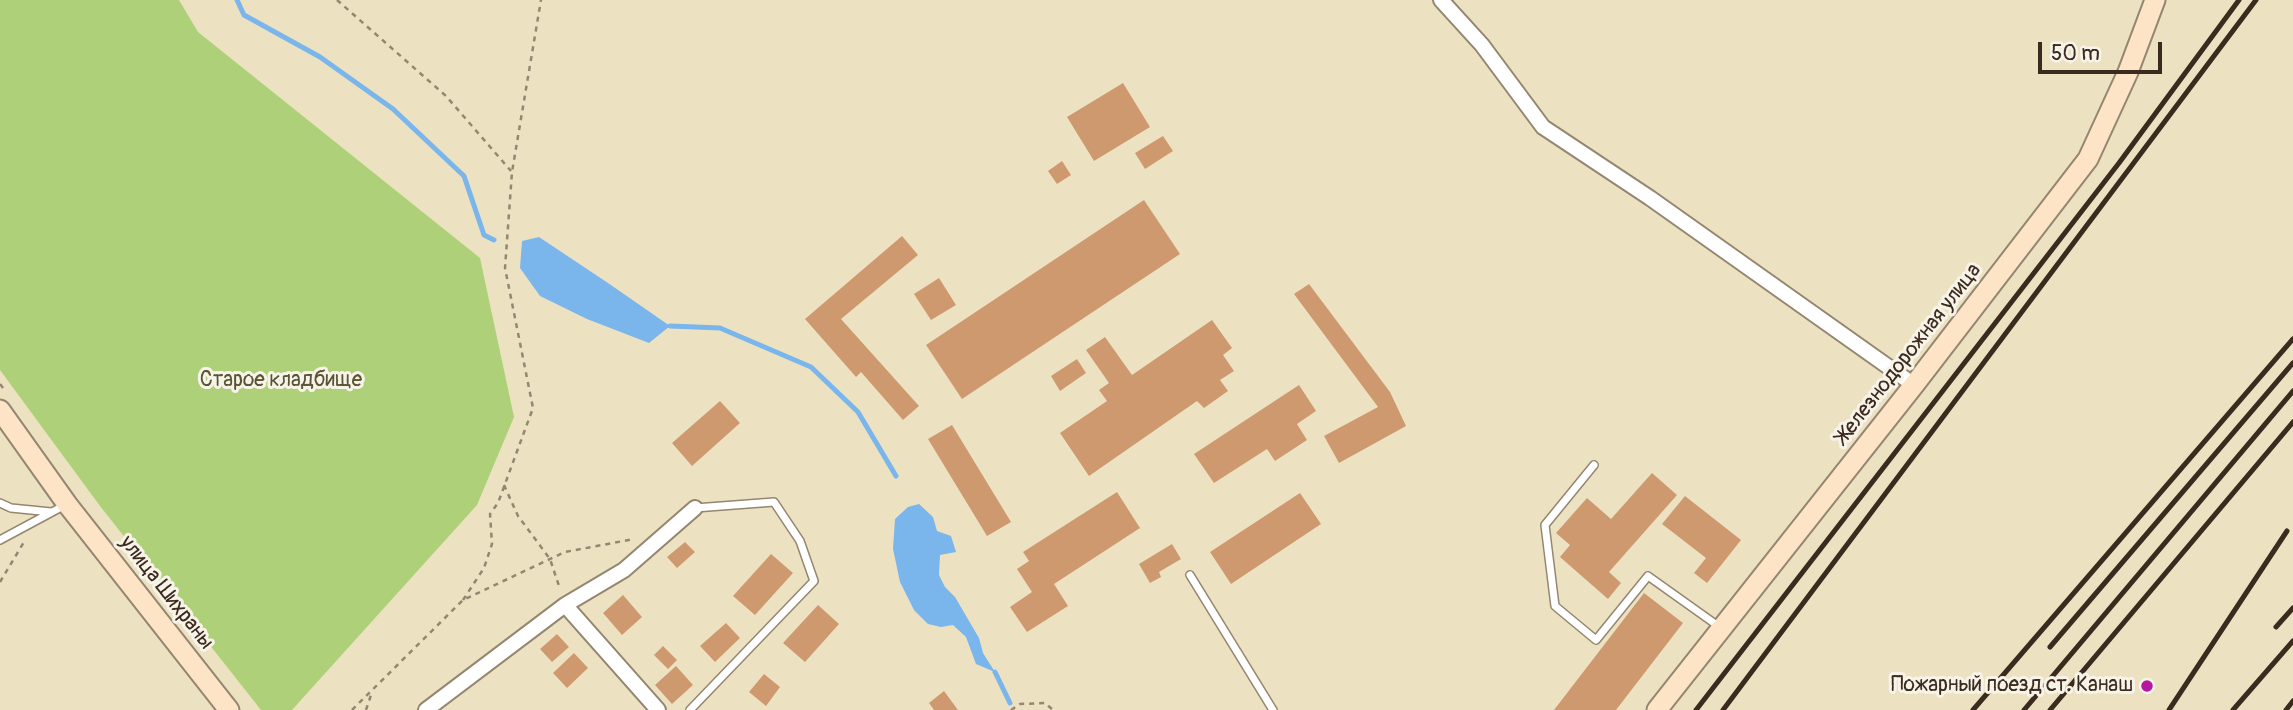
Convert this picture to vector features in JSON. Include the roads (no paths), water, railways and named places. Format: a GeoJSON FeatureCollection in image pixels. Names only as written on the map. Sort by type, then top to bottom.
{"type":"FeatureCollection","features":[{"type":"Feature","properties":{"kind":"street"},"geometry":{"type":"LineString","coordinates":[[1441,0],[1482,45],[1543,127],[1650,198],[1914,386]]}},
{"type":"Feature","properties":{"kind":"street","name":"Железнодорожная улица"},"geometry":{"type":"LineString","coordinates":[[1657,710],[1914,386],[2088,159],[2128,72],[2155,0]]}},
{"type":"Feature","properties":{"kind":"street","name":"улица Шихраны"},"geometry":{"type":"LineString","coordinates":[[0,411],[60,508],[229,710]]}},
{"type":"Feature","properties":{"kind":"street"},"geometry":{"type":"LineString","coordinates":[[426,710],[565,605],[624,570],[695,508]]}},
{"type":"Feature","properties":{"kind":"street"},"geometry":{"type":"LineString","coordinates":[[565,605],[658,710]]}},
{"type":"Feature","properties":{"kind":"lane"},"geometry":{"type":"LineString","coordinates":[[1594,466],[1545,525],[1555,607],[1596,640],[1648,576],[1722,628]]}},
{"type":"Feature","properties":{"kind":"lane"},"geometry":{"type":"LineString","coordinates":[[690,710],[814,581],[800,541],[774,502],[695,508]]}},
{"type":"Feature","properties":{"kind":"lane"},"geometry":{"type":"LineString","coordinates":[[0,503],[10,508],[60,508]]}},
{"type":"Feature","properties":{"kind":"lane"},"geometry":{"type":"LineString","coordinates":[[0,540],[60,508]]}},
{"type":"Feature","properties":{"kind":"lane"},"geometry":{"type":"LineString","coordinates":[[1189,575],[1273,710]]}},
{"type":"Feature","properties":{"kind":"water"},"geometry":{"type":"Polygon","coordinates":[[[539,237],[670,326],[649,343],[587,319],[540,296],[520,268],[522,241],[539,237]]]}},
{"type":"Feature","properties":{"kind":"water"},"geometry":{"type":"Polygon","coordinates":[[[919,504],[933,517],[937,531],[951,536],[956,552],[940,555],[939,575],[979,638],[983,653],[995,672],[976,664],[966,637],[953,625],[941,627],[928,624],[914,610],[900,582],[893,549],[895,519],[908,507],[919,504]]]}},
{"type":"Feature","properties":{"kind":"waterway"},"geometry":{"type":"LineString","coordinates":[[237,0],[244,15],[320,57],[393,109],[464,176],[484,235],[494,240]]}},
{"type":"Feature","properties":{"kind":"waterway"},"geometry":{"type":"LineString","coordinates":[[670,326],[720,328],[811,367],[858,412],[896,476]]}},
{"type":"Feature","properties":{"kind":"waterway"},"geometry":{"type":"LineString","coordinates":[[995,672],[1010,703]]}},
{"type":"Feature","properties":{"kind":"railway"},"geometry":{"type":"LineString","coordinates":[[1696,710],[2119,163],[2239,0]]}},
{"type":"Feature","properties":{"kind":"railway"},"geometry":{"type":"LineString","coordinates":[[1723,710],[2256,0]]}},
{"type":"Feature","properties":{"kind":"railway"},"geometry":{"type":"LineString","coordinates":[[1973,710],[2293,339]]}},
{"type":"Feature","properties":{"kind":"railway"},"geometry":{"type":"LineString","coordinates":[[2050,647],[2293,363]]}},
{"type":"Feature","properties":{"kind":"railway"},"geometry":{"type":"LineString","coordinates":[[2024,710],[2293,391]]}},
{"type":"Feature","properties":{"kind":"railway"},"geometry":{"type":"LineString","coordinates":[[2050,710],[2293,422]]}},
{"type":"Feature","properties":{"kind":"railway"},"geometry":{"type":"LineString","coordinates":[[2169,710],[2287,531]]}},
{"type":"Feature","properties":{"kind":"railway"},"geometry":{"type":"LineString","coordinates":[[2276,627],[2293,608]]}},
{"type":"Feature","properties":{"kind":"railway"},"geometry":{"type":"LineString","coordinates":[[2233,710],[2293,641]]}},
{"type":"Feature","properties":{"kind":"railway"},"geometry":{"type":"LineString","coordinates":[[2286,710],[2293,701]]}},
{"type":"Feature","properties":{"kind":"place","name":"Пожарный поезд ст. Канаш"},"geometry":{"type":"Point","coordinates":[2147,686]}},
{"type":"Feature","properties":{"kind":"park label","name":"Старое кладбище"},"geometry":{"type":"Point","coordinates":[281,381]}}]}
